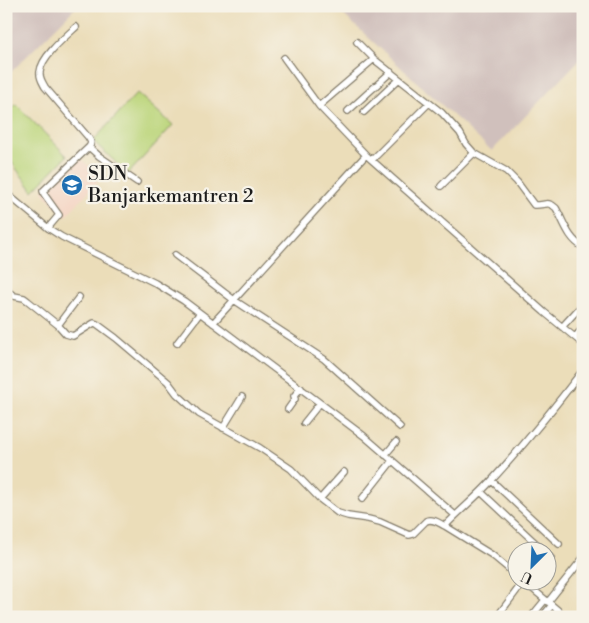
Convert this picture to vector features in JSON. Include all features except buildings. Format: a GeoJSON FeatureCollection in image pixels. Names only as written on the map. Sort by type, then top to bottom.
{"type":"FeatureCollection","features":[{"type":"Feature","properties":{"kind":"street"},"geometry":{"type":"LineString","coordinates":[[48,228],[60,215],[43,191],[89,147],[91,141],[46,87],[40,73],[45,59],[76,27]]}},
{"type":"Feature","properties":{"kind":"street"},"geometry":{"type":"LineString","coordinates":[[357,42],[374,59],[442,113],[474,153],[506,171],[534,204],[550,203],[553,205],[569,234],[574,241],[583,247]]}},
{"type":"Feature","properties":{"kind":"street"},"geometry":{"type":"LineString","coordinates":[[284,58],[319,106],[366,155],[583,344]]}},
{"type":"Feature","properties":{"kind":"street"},"geometry":{"type":"LineString","coordinates":[[319,106],[374,59]]}},
{"type":"Feature","properties":{"kind":"street"},"geometry":{"type":"LineString","coordinates":[[348,111],[391,72]]}},
{"type":"Feature","properties":{"kind":"street"},"geometry":{"type":"LineString","coordinates":[[364,112],[399,79]]}},
{"type":"Feature","properties":{"kind":"street"},"geometry":{"type":"LineString","coordinates":[[372,160],[429,104]]}},
{"type":"Feature","properties":{"kind":"street"},"geometry":{"type":"LineString","coordinates":[[89,147],[137,182]]}},
{"type":"Feature","properties":{"kind":"street"},"geometry":{"type":"LineString","coordinates":[[441,186],[474,153]]}},
{"type":"Feature","properties":{"kind":"street"},"geometry":{"type":"LineString","coordinates":[[213,323],[366,155]]}},
{"type":"Feature","properties":{"kind":"street"},"geometry":{"type":"LineString","coordinates":[[6,193],[48,228],[62,237],[155,283],[184,301],[364,436],[455,515]]}},
{"type":"Feature","properties":{"kind":"street"},"geometry":{"type":"LineString","coordinates":[[175,255],[234,300],[324,359],[400,427]]}},
{"type":"Feature","properties":{"kind":"street"},"geometry":{"type":"LineString","coordinates":[[6,290],[14,296],[24,298],[58,325],[66,334],[73,336],[94,323],[97,324],[168,382],[190,408],[260,448],[291,469],[320,499],[338,512],[348,516],[380,522],[409,535],[413,534],[426,520],[431,520],[445,526],[492,555],[506,567]]}},
{"type":"Feature","properties":{"kind":"street"},"geometry":{"type":"LineString","coordinates":[[58,325],[79,297]]}},
{"type":"Feature","properties":{"kind":"street"},"geometry":{"type":"LineString","coordinates":[[562,327],[583,304]]}},
{"type":"Feature","properties":{"kind":"street"},"geometry":{"type":"LineString","coordinates":[[177,343],[200,313]]}},
{"type":"Feature","properties":{"kind":"street"},"geometry":{"type":"LineString","coordinates":[[575,338],[583,328]]}},
{"type":"Feature","properties":{"kind":"street"},"geometry":{"type":"LineString","coordinates":[[445,526],[492,480],[547,416],[583,370]]}},
{"type":"Feature","properties":{"kind":"street"},"geometry":{"type":"LineString","coordinates":[[288,409],[300,388]]}},
{"type":"Feature","properties":{"kind":"street"},"geometry":{"type":"LineString","coordinates":[[224,428],[242,397]]}},
{"type":"Feature","properties":{"kind":"street"},"geometry":{"type":"LineString","coordinates":[[304,423],[320,403]]}},
{"type":"Feature","properties":{"kind":"street"},"geometry":{"type":"LineString","coordinates":[[385,455],[396,442]]}},
{"type":"Feature","properties":{"kind":"street"},"geometry":{"type":"LineString","coordinates":[[362,499],[392,461]]}},
{"type":"Feature","properties":{"kind":"street"},"geometry":{"type":"LineString","coordinates":[[320,499],[344,472]]}},
{"type":"Feature","properties":{"kind":"street"},"geometry":{"type":"LineString","coordinates":[[492,480],[559,544]]}},
{"type":"Feature","properties":{"kind":"street"},"geometry":{"type":"LineString","coordinates":[[481,492],[532,540]]}},
{"type":"Feature","properties":{"kind":"street"},"geometry":{"type":"LineString","coordinates":[[531,617],[548,602],[583,558]]}},
{"type":"Feature","properties":{"kind":"street"},"geometry":{"type":"LineString","coordinates":[[497,617],[516,590]]}},
{"type":"Feature","properties":{"kind":"street"},"geometry":{"type":"LineString","coordinates":[[534,590],[566,617]]}},
{"type":"Feature","properties":{"kind":"street"},"geometry":{"type":"LineString","coordinates":[[542,617],[548,602]]}},
{"type":"Feature","properties":{"kind":"shaded area"},"geometry":{"type":"Polygon","coordinates":[[[6,6],[77,6],[6,77],[6,6]]]}},
{"type":"Feature","properties":{"kind":"shaded area"},"geometry":{"type":"Polygon","coordinates":[[[334,6],[583,6],[583,56],[492,151],[334,6]]]}},
{"type":"Feature","properties":{"kind":"shaded area","name":"SDN Banjarkemantren 2"},"geometry":{"type":"Polygon","coordinates":[[[77,155],[101,178],[65,217],[42,191],[77,155]]]}},
{"type":"Feature","properties":{"kind":"green space"},"geometry":{"type":"Polygon","coordinates":[[[137,93],[173,125],[128,174],[93,141],[137,93]]]}},
{"type":"Feature","properties":{"kind":"green space"},"geometry":{"type":"Polygon","coordinates":[[[16,104],[67,156],[33,191],[6,155],[6,113],[16,104]]]}},
{"type":"Feature","properties":{"kind":"place","name":"SDN Banjarkemantren 2"},"geometry":{"type":"Point","coordinates":[72,185]}}]}
